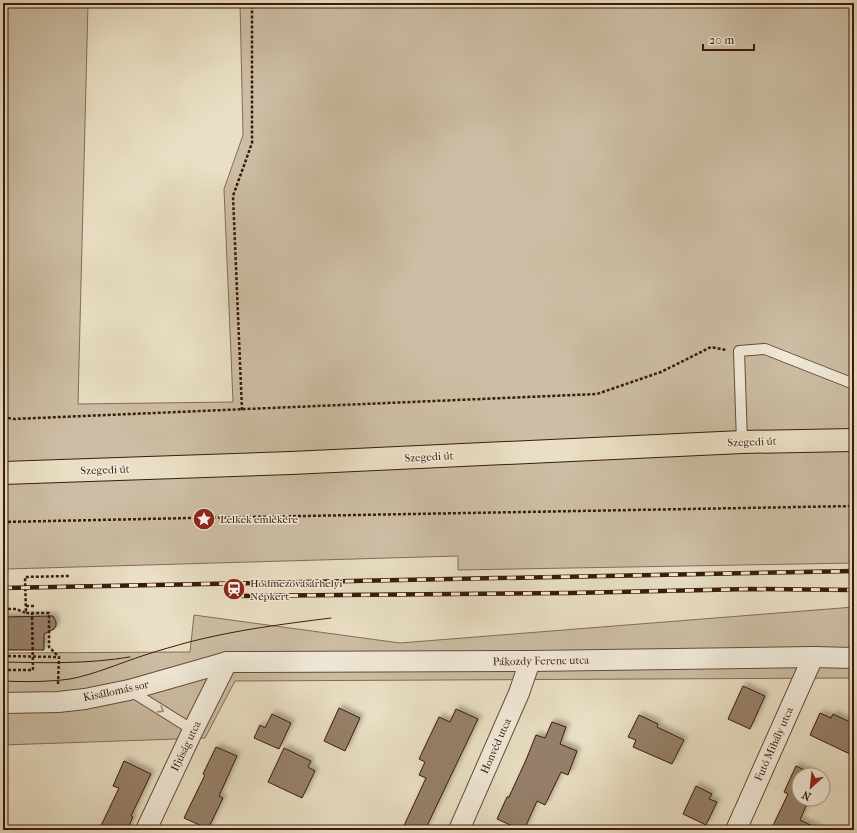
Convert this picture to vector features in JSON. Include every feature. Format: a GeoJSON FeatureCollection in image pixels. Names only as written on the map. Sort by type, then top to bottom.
{"type":"FeatureCollection","features":[{"type":"Feature","properties":{"kind":"main road","name":"Szegedi út"},"geometry":{"type":"LineString","coordinates":[[3,474],[292,463],[742,442],[854,440]]}},
{"type":"Feature","properties":{"kind":"street","name":"Pákozdy Ferenc utca"},"geometry":{"type":"LineString","coordinates":[[227,662],[530,661],[813,657],[854,658]]}},
{"type":"Feature","properties":{"kind":"street","name":"Futó Mihály utca"},"geometry":{"type":"LineString","coordinates":[[736,830],[813,657]]}},
{"type":"Feature","properties":{"kind":"street","name":"Honvéd utca"},"geometry":{"type":"LineString","coordinates":[[459,830],[519,693],[530,661]]}},
{"type":"Feature","properties":{"kind":"street","name":"Kisállomás sor"},"geometry":{"type":"LineString","coordinates":[[3,702],[58,702],[85,698],[129,690],[227,662]]}},
{"type":"Feature","properties":{"kind":"street","name":"Ifjúság utca"},"geometry":{"type":"LineString","coordinates":[[146,830],[227,662]]}},
{"type":"Feature","properties":{"kind":"lane"},"geometry":{"type":"LineString","coordinates":[[742,442],[739,352],[765,349],[854,384]]}},
{"type":"Feature","properties":{"kind":"lane"},"geometry":{"type":"LineString","coordinates":[[129,690],[193,730]]}},
{"type":"Feature","properties":{"kind":"path"},"geometry":{"type":"LineString","coordinates":[[242,410],[232,196],[252,143],[252,3]]}},
{"type":"Feature","properties":{"kind":"path"},"geometry":{"type":"LineString","coordinates":[[3,417],[14,419],[597,394],[661,372],[711,348],[739,352]]}},
{"type":"Feature","properties":{"kind":"path"},"geometry":{"type":"LineString","coordinates":[[3,522],[854,506]]}},
{"type":"Feature","properties":{"kind":"path"},"geometry":{"type":"LineString","coordinates":[[26,613],[25,577],[69,576]]}},
{"type":"Feature","properties":{"kind":"path"},"geometry":{"type":"LineString","coordinates":[[26,606],[34,606]]}},
{"type":"Feature","properties":{"kind":"path"},"geometry":{"type":"LineString","coordinates":[[3,609],[16,608],[32,614],[39,612],[49,613],[49,647],[59,657],[58,702]]}},
{"type":"Feature","properties":{"kind":"path"},"geometry":{"type":"LineString","coordinates":[[3,670],[34,670],[32,614]]}},
{"type":"Feature","properties":{"kind":"path"},"geometry":{"type":"LineString","coordinates":[[3,656],[59,657]]}},
{"type":"Feature","properties":{"kind":"shaded area"},"geometry":{"type":"Polygon","coordinates":[[[3,3],[88,3],[78,404],[233,402],[224,189],[243,135],[240,3],[854,3],[854,563],[458,570],[458,556],[7,569],[7,580],[3,580],[3,3]]]}},
{"type":"Feature","properties":{"kind":"shaded area"},"geometry":{"type":"Polygon","coordinates":[[[854,607],[854,678],[235,681],[205,738],[3,745],[3,653],[190,652],[194,615],[400,643],[854,607]]]}},
{"type":"Feature","properties":{"kind":"building"},"geometry":{"type":"Polygon","coordinates":[[[53,616],[56,626],[54,629],[44,634],[44,650],[3,650],[3,617],[53,616]]]}},
{"type":"Feature","properties":{"kind":"building"},"geometry":{"type":"Polygon","coordinates":[[[743,686],[765,696],[750,729],[728,719],[743,686]]]}},
{"type":"Feature","properties":{"kind":"building"},"geometry":{"type":"Polygon","coordinates":[[[339,708],[360,718],[345,751],[324,741],[339,708]]]}},
{"type":"Feature","properties":{"kind":"building"},"geometry":{"type":"Polygon","coordinates":[[[456,709],[478,719],[425,830],[402,830],[426,778],[419,775],[425,762],[419,759],[439,717],[450,722],[456,709]]]}},
{"type":"Feature","properties":{"kind":"building"},"geometry":{"type":"Polygon","coordinates":[[[820,713],[831,718],[833,714],[854,724],[854,756],[810,735],[820,713]]]}},
{"type":"Feature","properties":{"kind":"building"},"geometry":{"type":"Polygon","coordinates":[[[272,714],[291,723],[279,749],[254,738],[260,725],[265,728],[272,714]]]}},
{"type":"Feature","properties":{"kind":"building"},"geometry":{"type":"Polygon","coordinates":[[[639,715],[658,724],[657,727],[684,740],[672,764],[633,747],[636,740],[628,737],[639,715]]]}},
{"type":"Feature","properties":{"kind":"building"},"geometry":{"type":"Polygon","coordinates":[[[552,722],[566,727],[560,744],[577,751],[568,775],[561,772],[545,805],[537,801],[524,830],[521,830],[497,819],[507,797],[509,797],[536,735],[545,738],[552,722]]]}},
{"type":"Feature","properties":{"kind":"building"},"geometry":{"type":"Polygon","coordinates":[[[216,747],[237,756],[219,796],[223,798],[208,829],[184,818],[205,775],[203,774],[216,747]]]}},
{"type":"Feature","properties":{"kind":"building"},"geometry":{"type":"Polygon","coordinates":[[[284,748],[311,761],[308,767],[315,771],[302,798],[268,782],[284,748]]]}},
{"type":"Feature","properties":{"kind":"building"},"geometry":{"type":"Polygon","coordinates":[[[124,761],[151,774],[131,816],[133,817],[127,830],[99,830],[119,788],[113,786],[124,761]]]}},
{"type":"Feature","properties":{"kind":"building"},"geometry":{"type":"Polygon","coordinates":[[[791,777],[791,807],[806,807],[800,820],[821,830],[771,830],[788,794],[784,792],[791,777]]]}},
{"type":"Feature","properties":{"kind":"building"},"geometry":{"type":"Polygon","coordinates":[[[696,786],[712,794],[709,799],[717,802],[706,825],[683,814],[696,786]]]}},
{"type":"Feature","properties":{"kind":"tram line"},"geometry":{"type":"LineString","coordinates":[[3,681],[36,682],[70,679],[99,671],[156,651],[189,642],[224,634],[331,618]]}},
{"type":"Feature","properties":{"kind":"tram line"},"geometry":{"type":"LineString","coordinates":[[3,662],[82,662],[130,657]]}},
{"type":"Feature","properties":{"kind":"railway"},"geometry":{"type":"LineString","coordinates":[[3,588],[854,571]]}},
{"type":"Feature","properties":{"kind":"railway"},"geometry":{"type":"LineString","coordinates":[[235,596],[571,593],[750,589],[854,590]]}},
{"type":"Feature","properties":{"kind":"place","name":"Lelkek emlékére"},"geometry":{"type":"Point","coordinates":[204,519]}},
{"type":"Feature","properties":{"kind":"place","name":"Hódmezővásárhelyi Népkert"},"geometry":{"type":"Point","coordinates":[234,589]}}]}
